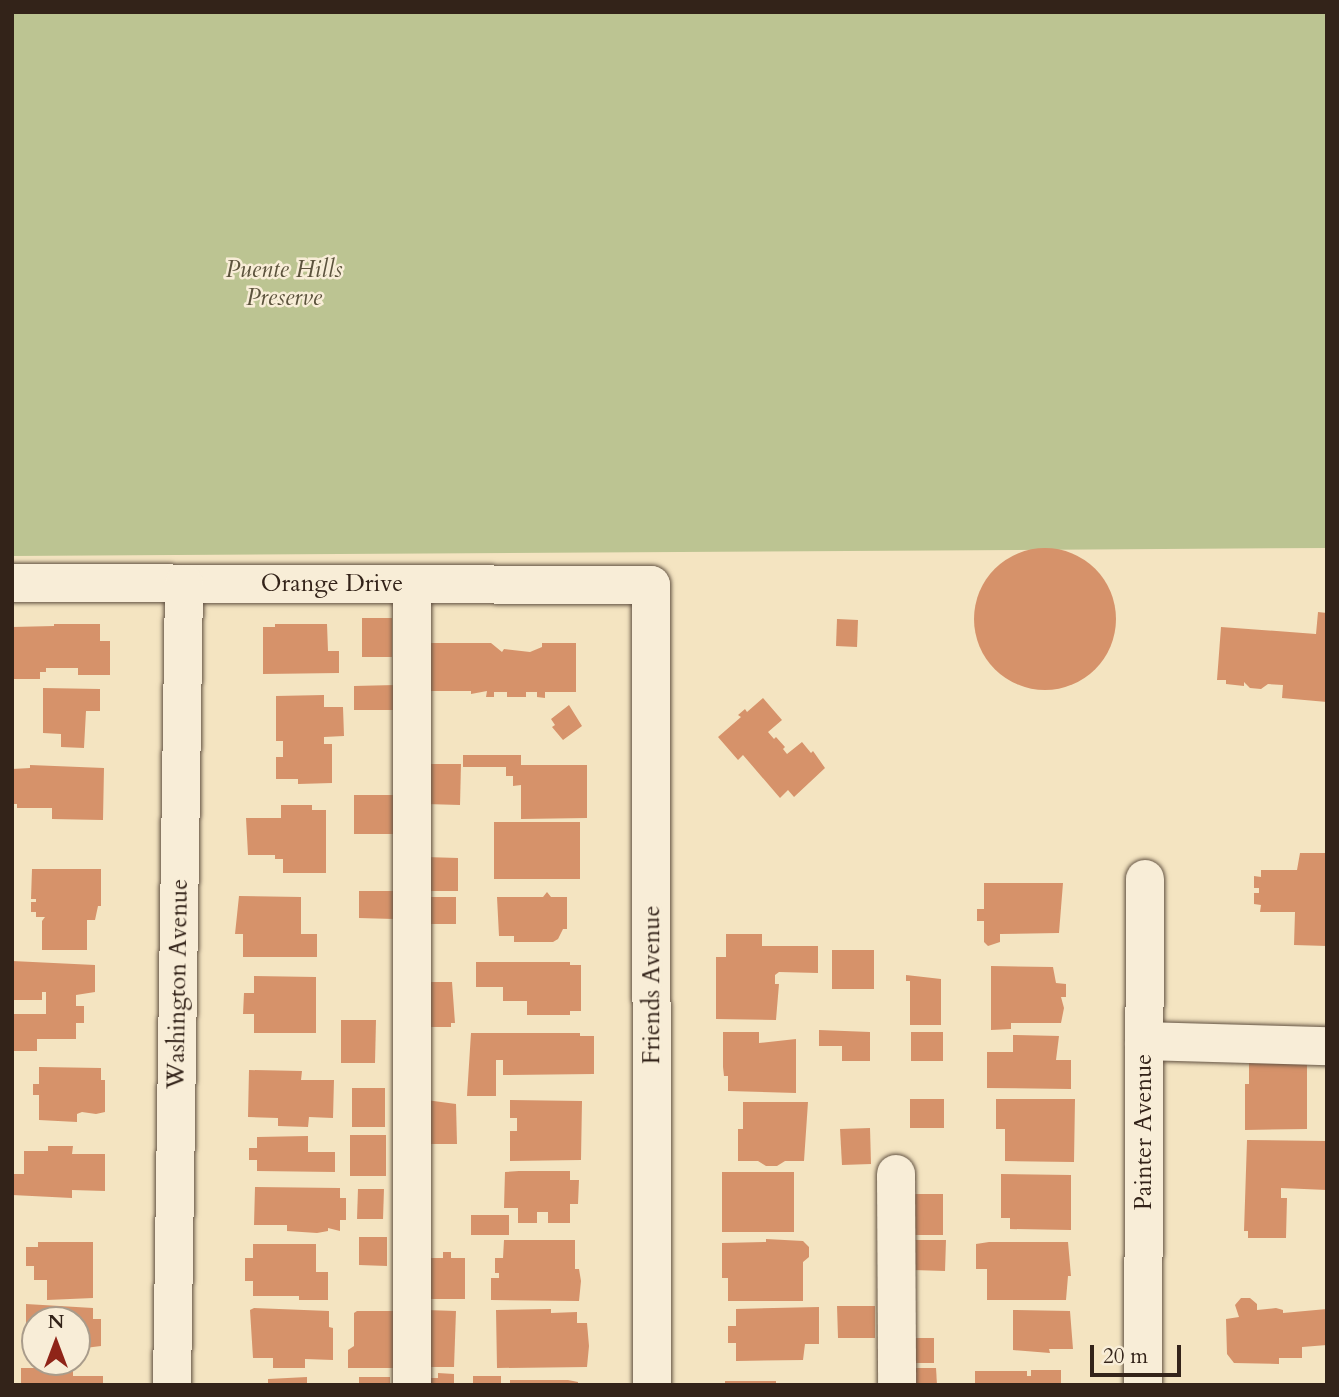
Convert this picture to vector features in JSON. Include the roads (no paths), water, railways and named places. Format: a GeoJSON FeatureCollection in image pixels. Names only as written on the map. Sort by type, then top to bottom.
{"type":"FeatureCollection","features":[{"type":"Feature","properties":{"kind":"street","name":"Orange Drive"},"geometry":{"type":"LineString","coordinates":[[12,583],[651,585]]}},
{"type":"Feature","properties":{"kind":"street","name":"Washington Avenue"},"geometry":{"type":"LineString","coordinates":[[173,1385],[184,584]]}},
{"type":"Feature","properties":{"kind":"street"},"geometry":{"type":"LineString","coordinates":[[412,584],[412,1385]]}},
{"type":"Feature","properties":{"kind":"street","name":"Friends Avenue"},"geometry":{"type":"LineString","coordinates":[[651,585],[652,1385]]}},
{"type":"Feature","properties":{"kind":"street","name":"Painter Avenue"},"geometry":{"type":"LineString","coordinates":[[1143,1385],[1144,879]]}},
{"type":"Feature","properties":{"kind":"street"},"geometry":{"type":"LineString","coordinates":[[1144,1041],[1327,1046]]}},
{"type":"Feature","properties":{"kind":"street"},"geometry":{"type":"LineString","coordinates":[[896,1174],[897,1385]]}},
{"type":"Feature","properties":{"kind":"park label","name":"Puente Hills Preserve"},"geometry":{"type":"Point","coordinates":[284,284]}}]}
